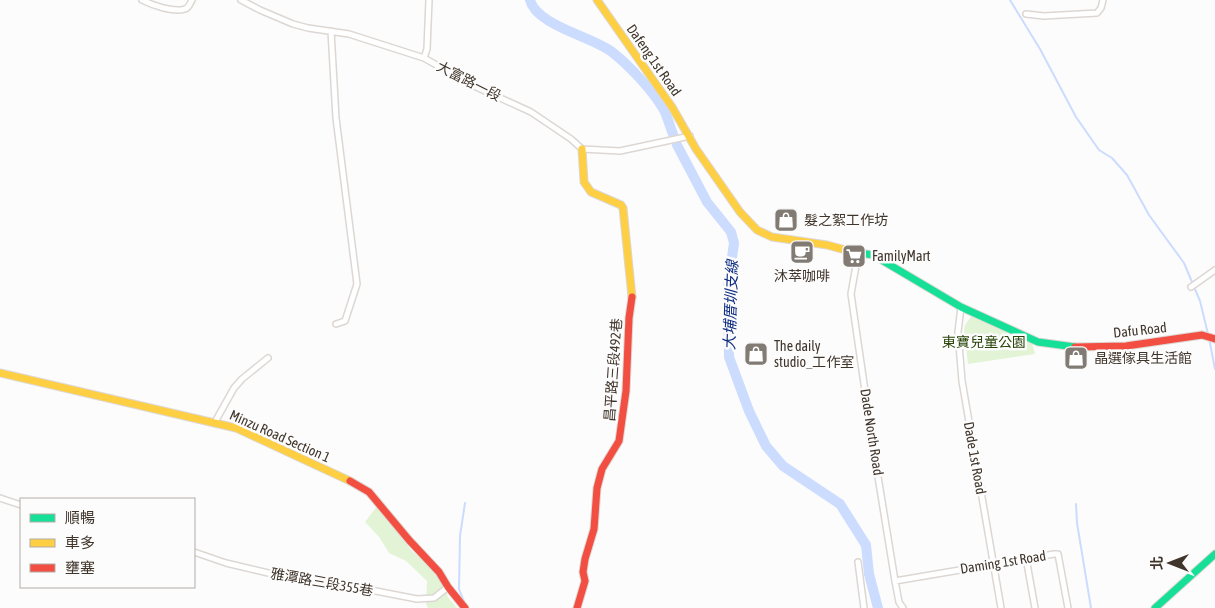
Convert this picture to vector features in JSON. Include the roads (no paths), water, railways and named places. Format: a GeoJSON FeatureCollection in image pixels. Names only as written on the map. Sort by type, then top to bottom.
{"type":"FeatureCollection","features":[{"type":"Feature","properties":{"kind":"street"},"geometry":{"type":"LineString","coordinates":[[142,0],[159,7],[184,10],[188,8],[192,0]]}},
{"type":"Feature","properties":{"kind":"street","name":"大富路一段"},"geometry":{"type":"LineString","coordinates":[[242,0],[259,10],[293,24],[349,34],[424,58],[472,85],[531,112],[571,139],[582,149]]}},
{"type":"Feature","properties":{"kind":"street"},"geometry":{"type":"LineString","coordinates":[[424,58],[428,49],[429,0]]}},
{"type":"Feature","properties":{"kind":"street","name":"Dafeng 1st Road"},"geometry":{"type":"LineString","coordinates":[[596,0],[740,212],[757,230],[772,237],[827,245],[858,254]]}},
{"type":"Feature","properties":{"kind":"street"},"geometry":{"type":"LineString","coordinates":[[1026,14],[1044,16],[1097,13],[1101,8],[1102,0]]}},
{"type":"Feature","properties":{"kind":"street"},"geometry":{"type":"LineString","coordinates":[[332,32],[336,118],[356,284],[345,321],[336,324]]}},
{"type":"Feature","properties":{"kind":"street"},"geometry":{"type":"LineString","coordinates":[[582,149],[620,152],[690,136]]}},
{"type":"Feature","properties":{"kind":"street","name":"昌平路三段492巷"},"geometry":{"type":"LineString","coordinates":[[577,608],[584,581],[585,559],[594,528],[597,488],[602,468],[619,440],[626,390],[632,294],[623,208],[621,205],[591,192],[584,182],[582,149]]}},
{"type":"Feature","properties":{"kind":"street","name":"Dafu Road"},"geometry":{"type":"LineString","coordinates":[[858,254],[872,255],[961,307],[1002,328],[1038,342],[1067,347],[1126,346],[1202,335],[1215,339]]}},
{"type":"Feature","properties":{"kind":"street","name":"Dade North Road"},"geometry":{"type":"LineString","coordinates":[[858,254],[851,294],[895,581],[899,602],[903,608]]}},
{"type":"Feature","properties":{"kind":"street"},"geometry":{"type":"LineString","coordinates":[[1191,287],[1215,270]]}},
{"type":"Feature","properties":{"kind":"street","name":"Dade 1st Road"},"geometry":{"type":"LineString","coordinates":[[961,307],[958,332],[962,381],[1001,608]]}},
{"type":"Feature","properties":{"kind":"street"},"geometry":{"type":"LineString","coordinates":[[215,422],[234,388],[268,358]]}},
{"type":"Feature","properties":{"kind":"street","name":"Minzu Road Section 1"},"geometry":{"type":"LineString","coordinates":[[0,373],[236,428],[359,485],[369,492],[409,540],[439,572],[448,587],[463,605]]}},
{"type":"Feature","properties":{"kind":"street"},"geometry":{"type":"LineString","coordinates":[[0,498],[20,505]]}},
{"type":"Feature","properties":{"kind":"street","name":"雅潭路三段355巷"},"geometry":{"type":"LineString","coordinates":[[195,552],[226,563],[281,576],[305,581],[350,586],[417,599],[434,598],[448,587]]}},
{"type":"Feature","properties":{"kind":"street","name":"Daming 1st Road"},"geometry":{"type":"LineString","coordinates":[[895,581],[993,563],[1058,554],[1068,608]]}},
{"type":"Feature","properties":{"kind":"street"},"geometry":{"type":"LineString","coordinates":[[1156,608],[1215,554]]}},
{"type":"Feature","properties":{"kind":"street"},"geometry":{"type":"LineString","coordinates":[[1026,558],[1035,608]]}},
{"type":"Feature","properties":{"kind":"street"},"geometry":{"type":"LineString","coordinates":[[858,562],[864,608]]}},
{"type":"Feature","properties":{"kind":"waterway"},"geometry":{"type":"LineString","coordinates":[[530,0],[534,9],[543,17],[566,30],[603,46],[626,64],[661,104],[673,134]]}},
{"type":"Feature","properties":{"kind":"waterway"},"geometry":{"type":"LineString","coordinates":[[1010,0],[1040,49],[1076,117],[1099,150],[1112,158],[1127,175],[1149,215],[1184,263],[1200,301],[1208,334]]}},
{"type":"Feature","properties":{"kind":"waterway","name":"大埔厝圳支線"},"geometry":{"type":"LineString","coordinates":[[677,145],[707,202],[731,232],[734,243],[728,287],[729,357],[749,411],[766,446],[783,466],[840,504],[866,545],[869,574],[878,608]]}},
{"type":"Feature","properties":{"kind":"waterway"},"geometry":{"type":"LineString","coordinates":[[1209,338],[1215,369]]}},
{"type":"Feature","properties":{"kind":"waterway"},"geometry":{"type":"LineString","coordinates":[[465,503],[460,536],[459,589],[465,604]]}},
{"type":"Feature","properties":{"kind":"waterway"},"geometry":{"type":"LineString","coordinates":[[1076,504],[1077,523],[1091,608]]}},
{"type":"Feature","properties":{"kind":"place","name":"髮之絮工作坊"},"geometry":{"type":"Point","coordinates":[786,220]}},
{"type":"Feature","properties":{"kind":"place","name":"沐萃咖啡"},"geometry":{"type":"Point","coordinates":[802,252]}},
{"type":"Feature","properties":{"kind":"place","name":"FamilyMart"},"geometry":{"type":"Point","coordinates":[854,256]}},
{"type":"Feature","properties":{"kind":"place","name":"The daily studio_工作室"},"geometry":{"type":"Point","coordinates":[756,354]}},
{"type":"Feature","properties":{"kind":"place","name":"晶選傢具生活館"},"geometry":{"type":"Point","coordinates":[1076,358]}},
{"type":"Feature","properties":{"kind":"park label","name":"東寶兒童公園"},"geometry":{"type":"Point","coordinates":[984,342]}}]}
